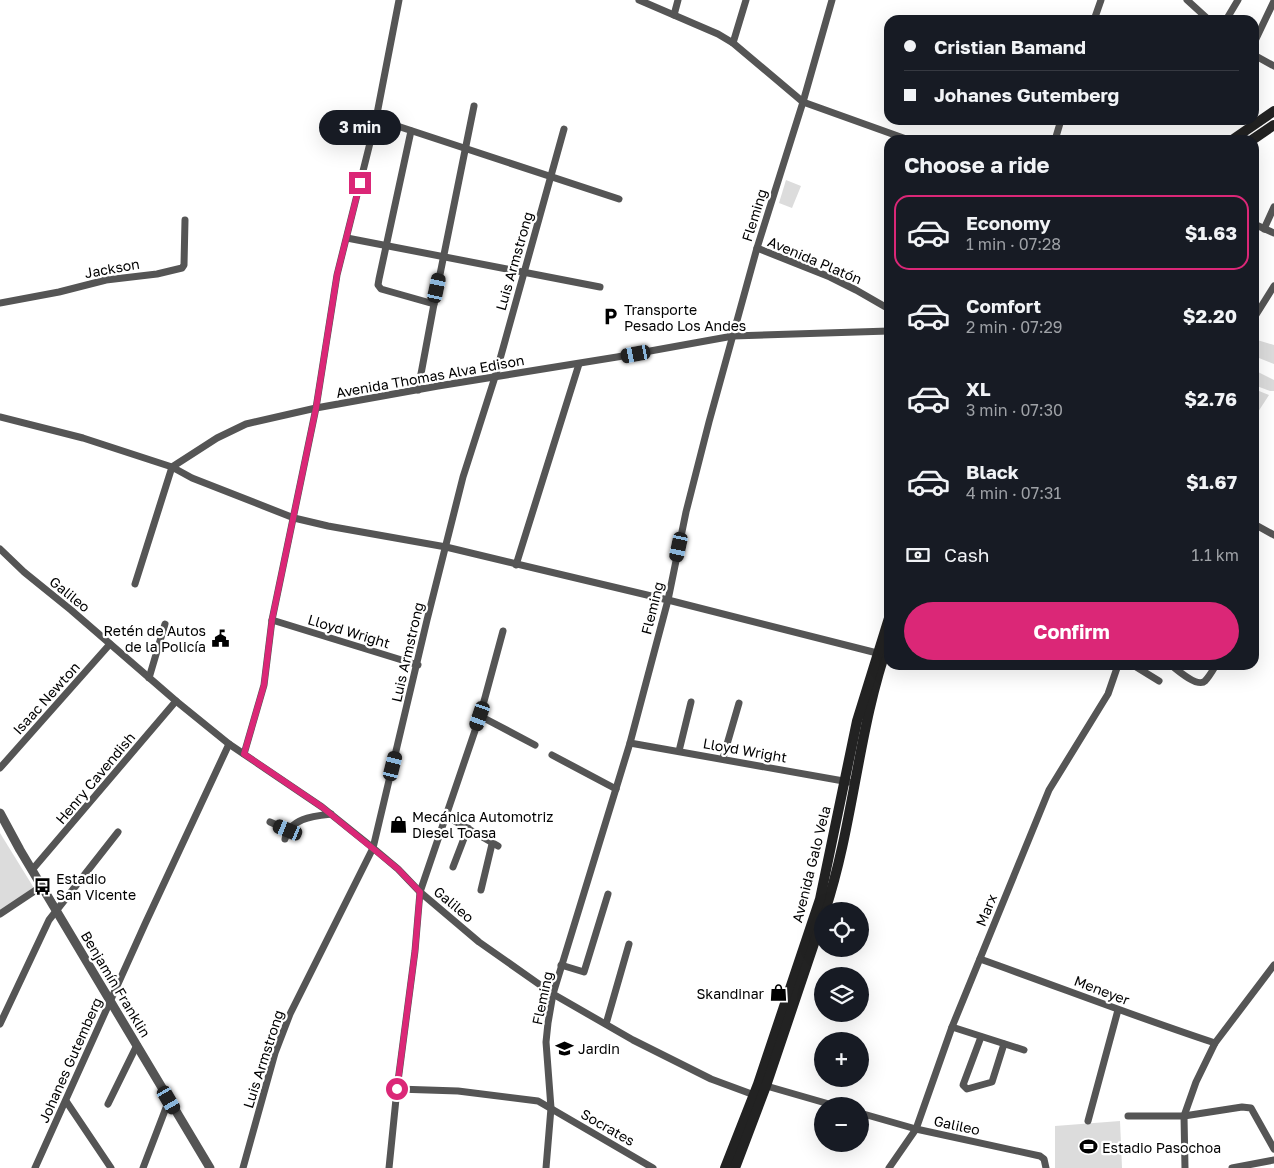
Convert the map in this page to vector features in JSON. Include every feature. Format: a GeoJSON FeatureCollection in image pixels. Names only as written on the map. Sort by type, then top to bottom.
{"type":"FeatureCollection","features":[{"type":"Feature","properties":{"kind":"main road"},"geometry":{"type":"LineString","coordinates":[[1259,121],[1274,111]]}},
{"type":"Feature","properties":{"kind":"main road"},"geometry":{"type":"LineString","coordinates":[[1239,135],[1254,125]]}},
{"type":"Feature","properties":{"kind":"main road"},"geometry":{"type":"LineString","coordinates":[[1259,136],[1273,127]]}},
{"type":"Feature","properties":{"kind":"main road","name":"Avenida Galo Vela"},"geometry":{"type":"LineString","coordinates":[[735,1168],[844,839],[857,721],[884,638]]}},
{"type":"Feature","properties":{"kind":"main road","name":"Avenida Galo Vela"},"geometry":{"type":"LineString","coordinates":[[880,654],[884,648]]}},
{"type":"Feature","properties":{"kind":"main road","name":"Avenida Galo Vela"},"geometry":{"type":"LineString","coordinates":[[793,995],[814,941]]}},
{"type":"Feature","properties":{"kind":"main road","name":"Avenida Galo Vela"},"geometry":{"type":"LineString","coordinates":[[725,1168],[760,1090]]}},
{"type":"Feature","properties":{"kind":"street"},"geometry":{"type":"LineString","coordinates":[[244,754],[264,685],[272,620],[316,408],[337,275],[376,119],[399,0]]}},
{"type":"Feature","properties":{"kind":"street"},"geometry":{"type":"LineString","coordinates":[[639,0],[718,34],[733,43],[804,102],[895,135]]}},
{"type":"Feature","properties":{"kind":"street"},"geometry":{"type":"LineString","coordinates":[[674,15],[678,0]]}},
{"type":"Feature","properties":{"kind":"street"},"geometry":{"type":"LineString","coordinates":[[733,43],[746,0]]}},
{"type":"Feature","properties":{"kind":"street","name":"Fleming"},"geometry":{"type":"LineString","coordinates":[[546,1168],[551,1108],[546,1042],[553,994],[630,743],[668,600],[686,512],[732,336],[757,248],[804,102],[832,0]]}},
{"type":"Feature","properties":{"kind":"street"},"geometry":{"type":"LineString","coordinates":[[1096,15],[1101,0]]}},
{"type":"Feature","properties":{"kind":"street"},"geometry":{"type":"LineString","coordinates":[[1187,0],[1204,15]]}},
{"type":"Feature","properties":{"kind":"street"},"geometry":{"type":"LineString","coordinates":[[1229,15],[1238,0]]}},
{"type":"Feature","properties":{"kind":"street"},"geometry":{"type":"LineString","coordinates":[[1259,32],[1274,1]]}},
{"type":"Feature","properties":{"kind":"street"},"geometry":{"type":"LineString","coordinates":[[1259,57],[1274,66]]}},
{"type":"Feature","properties":{"kind":"street"},"geometry":{"type":"LineString","coordinates":[[418,390],[474,106]]}},
{"type":"Feature","properties":{"kind":"street"},"geometry":{"type":"LineString","coordinates":[[376,119],[619,199]]}},
{"type":"Feature","properties":{"kind":"street","name":"Luis Armstrong"},"geometry":{"type":"LineString","coordinates":[[243,1168],[276,1053],[290,1014],[373,848],[463,477],[496,377],[523,272],[564,130]]}},
{"type":"Feature","properties":{"kind":"street"},"geometry":{"type":"LineString","coordinates":[[411,131],[378,285],[381,289],[434,304]]}},
{"type":"Feature","properties":{"kind":"street"},"geometry":{"type":"LineString","coordinates":[[1264,229],[1274,207]]}},
{"type":"Feature","properties":{"kind":"street","name":"Jackson"},"geometry":{"type":"LineString","coordinates":[[0,303],[59,292],[106,280],[157,274],[182,268],[184,265],[185,220]]}},
{"type":"Feature","properties":{"kind":"street"},"geometry":{"type":"LineString","coordinates":[[1259,226],[1274,233]]}},
{"type":"Feature","properties":{"kind":"street"},"geometry":{"type":"LineString","coordinates":[[347,238],[600,287]]}},
{"type":"Feature","properties":{"kind":"street","name":"Avenida Platón"},"geometry":{"type":"LineString","coordinates":[[757,248],[830,277],[884,306]]}},
{"type":"Feature","properties":{"kind":"street"},"geometry":{"type":"LineString","coordinates":[[1259,312],[1272,295],[1274,286]]}},
{"type":"Feature","properties":{"kind":"street","name":"Avenida Thomas Alva Edison"},"geometry":{"type":"LineString","coordinates":[[172,467],[238,427],[316,408],[732,336],[884,331]]}},
{"type":"Feature","properties":{"kind":"street"},"geometry":{"type":"LineString","coordinates":[[516,565],[579,364]]}},
{"type":"Feature","properties":{"kind":"street"},"geometry":{"type":"LineString","coordinates":[[0,417],[83,438],[172,467],[192,478],[294,518],[446,548],[668,600],[880,654]]}},
{"type":"Feature","properties":{"kind":"street"},"geometry":{"type":"LineString","coordinates":[[134,584],[172,467]]}},
{"type":"Feature","properties":{"kind":"street"},"geometry":{"type":"LineString","coordinates":[[1259,527],[1274,535]]}},
{"type":"Feature","properties":{"kind":"street","name":"Galileo"},"geometry":{"type":"LineString","coordinates":[[0,549],[24,572],[228,744],[331,814],[398,869],[420,892],[479,942],[553,994],[633,1040],[711,1079],[814,1101]]}},
{"type":"Feature","properties":{"kind":"street","name":"Lloyd Wright"},"geometry":{"type":"LineString","coordinates":[[272,620],[418,665]]}},
{"type":"Feature","properties":{"kind":"street"},"geometry":{"type":"LineString","coordinates":[[149,678],[164,624]]}},
{"type":"Feature","properties":{"kind":"street"},"geometry":{"type":"LineString","coordinates":[[389,1168],[415,951],[420,892],[480,716],[503,630]]}},
{"type":"Feature","properties":{"kind":"street","name":"Isaac Newton"},"geometry":{"type":"LineString","coordinates":[[0,768],[110,644]]}},
{"type":"Feature","properties":{"kind":"street","name":"Marx"},"geometry":{"type":"LineString","coordinates":[[889,1168],[916,1129],[952,1027],[1049,790],[1108,694],[1116,670]]}},
{"type":"Feature","properties":{"kind":"street"},"geometry":{"type":"LineString","coordinates":[[1141,670],[1159,681]]}},
{"type":"Feature","properties":{"kind":"street"},"geometry":{"type":"LineString","coordinates":[[1178,670],[1200,684],[1204,682],[1212,670]]}},
{"type":"Feature","properties":{"kind":"street","name":"Henry Cavendish"},"geometry":{"type":"LineString","coordinates":[[32,870],[176,701]]}},
{"type":"Feature","properties":{"kind":"street"},"geometry":{"type":"LineString","coordinates":[[679,751],[691,702]]}},
{"type":"Feature","properties":{"kind":"street"},"geometry":{"type":"LineString","coordinates":[[723,758],[739,703]]}},
{"type":"Feature","properties":{"kind":"street"},"geometry":{"type":"LineString","coordinates":[[480,716],[535,745]]}},
{"type":"Feature","properties":{"kind":"street","name":"Lloyd Wright"},"geometry":{"type":"LineString","coordinates":[[630,743],[850,782]]}},
{"type":"Feature","properties":{"kind":"street","name":"Johanes Gutemberg"},"geometry":{"type":"LineString","coordinates":[[36,1168],[228,744]]}},
{"type":"Feature","properties":{"kind":"street"},"geometry":{"type":"LineString","coordinates":[[552,755],[616,789]]}},
{"type":"Feature","properties":{"kind":"street"},"geometry":{"type":"LineString","coordinates":[[285,838],[288,830],[307,817],[331,814]]}},
{"type":"Feature","properties":{"kind":"street","name":"Benjamín Franklin"},"geometry":{"type":"LineString","coordinates":[[0,815],[210,1168]]}},
{"type":"Feature","properties":{"kind":"street"},"geometry":{"type":"LineString","coordinates":[[446,816],[495,845],[481,890]]}},
{"type":"Feature","properties":{"kind":"street"},"geometry":{"type":"LineString","coordinates":[[270,822],[288,830]]}},
{"type":"Feature","properties":{"kind":"street"},"geometry":{"type":"LineString","coordinates":[[453,867],[468,828]]}},
{"type":"Feature","properties":{"kind":"street"},"geometry":{"type":"LineString","coordinates":[[0,1024],[49,920],[118,832]]}},
{"type":"Feature","properties":{"kind":"street"},"geometry":{"type":"LineString","coordinates":[[0,914],[42,886]]}},
{"type":"Feature","properties":{"kind":"street"},"geometry":{"type":"LineString","coordinates":[[561,965],[584,972],[608,894]]}},
{"type":"Feature","properties":{"kind":"street"},"geometry":{"type":"LineString","coordinates":[[606,1024],[629,944]]}},
{"type":"Feature","properties":{"kind":"street","name":"Meneyer"},"geometry":{"type":"LineString","coordinates":[[980,959],[1215,1044]]}},
{"type":"Feature","properties":{"kind":"street"},"geometry":{"type":"LineString","coordinates":[[1185,1168],[1184,1116],[1196,1082],[1215,1044],[1274,965]]}},
{"type":"Feature","properties":{"kind":"street"},"geometry":{"type":"LineString","coordinates":[[1088,1121],[1118,1010]]}},
{"type":"Feature","properties":{"kind":"street"},"geometry":{"type":"LineString","coordinates":[[952,1027],[1024,1050]]}},
{"type":"Feature","properties":{"kind":"street"},"geometry":{"type":"LineString","coordinates":[[981,1037],[963,1085],[967,1089],[992,1082],[1004,1044]]}},
{"type":"Feature","properties":{"kind":"street"},"geometry":{"type":"LineString","coordinates":[[108,1104],[137,1045]]}},
{"type":"Feature","properties":{"kind":"street","name":"Socrates"},"geometry":{"type":"LineString","coordinates":[[397,1089],[458,1091],[538,1101],[653,1168]]}},
{"type":"Feature","properties":{"kind":"street"},"geometry":{"type":"LineString","coordinates":[[66,1100],[111,1168]]}},
{"type":"Feature","properties":{"kind":"street"},"geometry":{"type":"LineString","coordinates":[[142,1168],[169,1100]]}},
{"type":"Feature","properties":{"kind":"street"},"geometry":{"type":"LineString","coordinates":[[1128,1116],[1184,1116],[1242,1107],[1251,1108],[1274,1149]]}},
{"type":"Feature","properties":{"kind":"street","name":"Galileo"},"geometry":{"type":"LineString","coordinates":[[869,1116],[916,1129],[1040,1156],[1046,1165]]}},
{"type":"Feature","properties":{"kind":"street"},"geometry":{"type":"LineString","coordinates":[[1232,1168],[1274,1160]]}},
{"type":"Feature","properties":{"kind":"shaded area"},"geometry":{"type":"Polygon","coordinates":[[[786,180],[801,186],[792,208],[779,203],[786,180]]]}},
{"type":"Feature","properties":{"kind":"shaded area"},"geometry":{"type":"Polygon","coordinates":[[[1259,340],[1274,345],[1274,364],[1259,358],[1259,340]]]}},
{"type":"Feature","properties":{"kind":"shaded area"},"geometry":{"type":"Polygon","coordinates":[[[1259,372],[1274,380],[1274,391],[1259,387],[1259,372]]]}},
{"type":"Feature","properties":{"kind":"shaded area"},"geometry":{"type":"Polygon","coordinates":[[[1259,391],[1269,395],[1259,410],[1259,391]]]}},
{"type":"Feature","properties":{"kind":"shaded area"},"geometry":{"type":"Polygon","coordinates":[[[0,833],[37,893],[0,917],[0,833]]]}},
{"type":"Feature","properties":{"kind":"shaded area","name":"Estadio Pasochoa"},"geometry":{"type":"Polygon","coordinates":[[[1120,1121],[1122,1168],[1055,1168],[1055,1126],[1120,1121]]]}},
{"type":"Feature","properties":{"kind":"place","name":"Transporte Pesado Los Andes"},"geometry":{"type":"Point","coordinates":[610,317]}},
{"type":"Feature","properties":{"kind":"place","name":"Retén de Autos de la Policía"},"geometry":{"type":"Point","coordinates":[220,638]}},
{"type":"Feature","properties":{"kind":"place","name":"Mecánica Automotriz Diesel Toasa"},"geometry":{"type":"Point","coordinates":[398,824]}},
{"type":"Feature","properties":{"kind":"place","name":"Estadio San Vicente"},"geometry":{"type":"Point","coordinates":[42,886]}},
{"type":"Feature","properties":{"kind":"place","name":"Skandinar"},"geometry":{"type":"Point","coordinates":[778,993]}},
{"type":"Feature","properties":{"kind":"place","name":"Jardin"},"geometry":{"type":"Point","coordinates":[564,1048]}},
{"type":"Feature","properties":{"kind":"place","name":"Estadio Pasochoa"},"geometry":{"type":"Point","coordinates":[1088,1147]}},
{"type":"Feature","properties":{"kind":"route"},"geometry":{"type":"LineString","coordinates":[[360,183],[337,275],[316,408],[272,620],[264,685],[244,754],[322,807],[398,869],[420,892],[415,951],[397,1089]]}}]}
